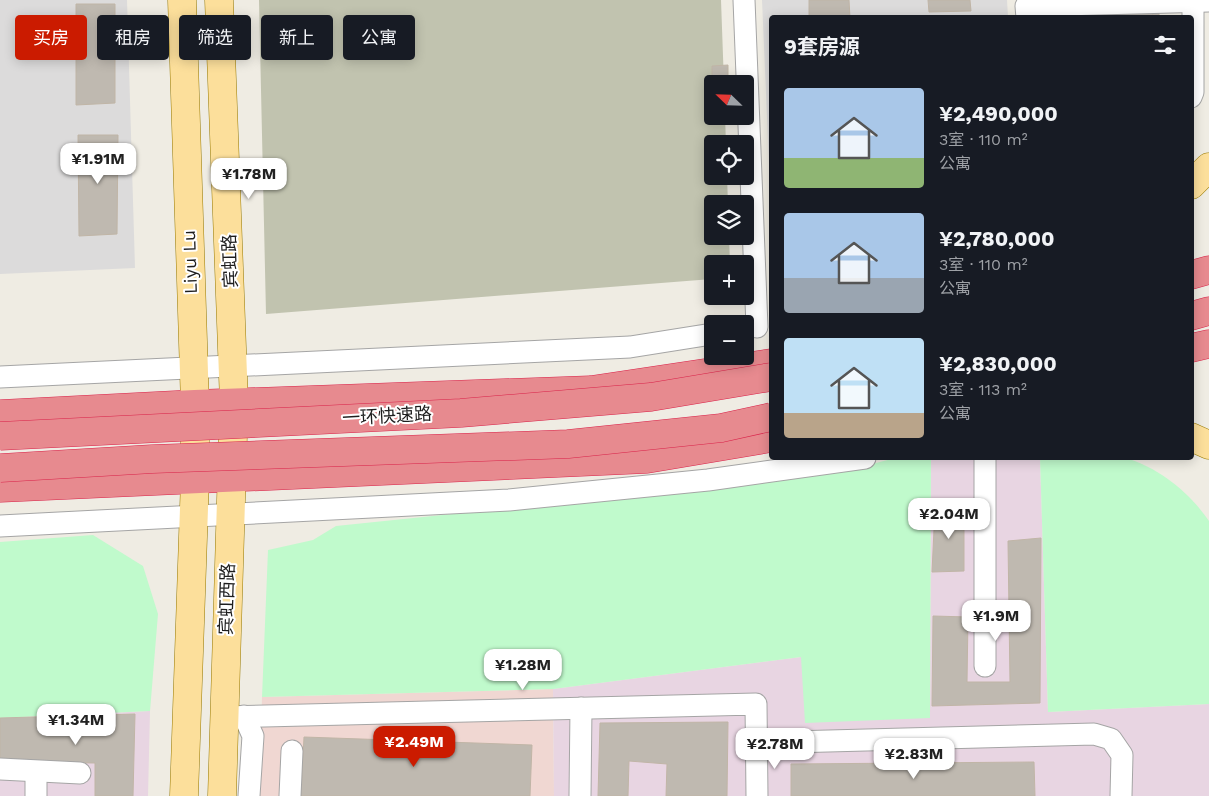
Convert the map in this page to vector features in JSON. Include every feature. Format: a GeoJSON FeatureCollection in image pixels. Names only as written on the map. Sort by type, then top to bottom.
{"type":"FeatureCollection","features":[{"type":"Feature","properties":{"kind":"highway"},"geometry":{"type":"LineString","coordinates":[[1194,274],[1209,270]]}},
{"type":"Feature","properties":{"kind":"highway"},"geometry":{"type":"LineString","coordinates":[[1194,290],[1209,287]]}},
{"type":"Feature","properties":{"kind":"highway"},"geometry":{"type":"LineString","coordinates":[[1194,315],[1209,311]]}},
{"type":"Feature","properties":{"kind":"highway"},"geometry":{"type":"LineString","coordinates":[[1194,347],[1209,344]]}},
{"type":"Feature","properties":{"kind":"highway"},"geometry":{"type":"LineString","coordinates":[[0,414],[234,402],[591,390],[769,363]]}},
{"type":"Feature","properties":{"kind":"highway","name":"一环快速路"},"geometry":{"type":"LineString","coordinates":[[0,436],[461,413],[651,396],[769,377]]}},
{"type":"Feature","properties":{"kind":"highway","name":"一环快速路"},"geometry":{"type":"LineString","coordinates":[[0,468],[152,459],[568,444],[721,428],[769,417]]}},
{"type":"Feature","properties":{"kind":"highway"},"geometry":{"type":"LineString","coordinates":[[0,488],[647,459],[769,438]]}},
{"type":"Feature","properties":{"kind":"main road","name":"Liyu Lu"},"geometry":{"type":"LineString","coordinates":[[182,0],[195,404]]}},
{"type":"Feature","properties":{"kind":"main road","name":"宾虹路"},"geometry":{"type":"LineString","coordinates":[[219,0],[234,402]]}},
{"type":"Feature","properties":{"kind":"main road"},"geometry":{"type":"LineString","coordinates":[[1194,182],[1209,167]]}},
{"type":"Feature","properties":{"kind":"main road","name":"宾虹西路"},"geometry":{"type":"LineString","coordinates":[[222,796],[234,717],[230,514],[233,478],[234,402]]}},
{"type":"Feature","properties":{"kind":"main road","name":"宾虹西路"},"geometry":{"type":"LineString","coordinates":[[184,796],[194,516],[195,404]]}},
{"type":"Feature","properties":{"kind":"main road"},"geometry":{"type":"LineString","coordinates":[[1194,437],[1209,444]]}},
{"type":"Feature","properties":{"kind":"street"},"geometry":{"type":"LineString","coordinates":[[744,0],[758,327]]}},
{"type":"Feature","properties":{"kind":"street"},"geometry":{"type":"LineString","coordinates":[[1027,15],[1026,6],[1201,1],[1194,81]]}},
{"type":"Feature","properties":{"kind":"street"},"geometry":{"type":"LineString","coordinates":[[0,377],[630,347],[704,335]]}},
{"type":"Feature","properties":{"kind":"street"},"geometry":{"type":"LineString","coordinates":[[0,526],[509,500],[708,480],[851,460]]}},
{"type":"Feature","properties":{"kind":"street"},"geometry":{"type":"LineString","coordinates":[[985,460],[985,666]]}},
{"type":"Feature","properties":{"kind":"street"},"geometry":{"type":"LineString","coordinates":[[234,717],[756,704],[757,796]]}},
{"type":"Feature","properties":{"kind":"street"},"geometry":{"type":"LineString","coordinates":[[580,796],[581,708]]}},
{"type":"Feature","properties":{"kind":"street"},"geometry":{"type":"LineString","coordinates":[[234,717],[252,736],[249,796]]}},
{"type":"Feature","properties":{"kind":"street"},"geometry":{"type":"LineString","coordinates":[[757,744],[1094,734],[1111,739],[1122,755],[1121,796]]}},
{"type":"Feature","properties":{"kind":"street"},"geometry":{"type":"LineString","coordinates":[[290,796],[292,751]]}},
{"type":"Feature","properties":{"kind":"street"},"geometry":{"type":"LineString","coordinates":[[0,769],[80,773]]}},
{"type":"Feature","properties":{"kind":"street"},"geometry":{"type":"LineString","coordinates":[[36,772],[36,796]]}},
{"type":"Feature","properties":{"kind":"shaded area"},"geometry":{"type":"Polygon","coordinates":[[[0,0],[127,0],[127,15],[97,15],[97,60],[129,60],[135,268],[0,274],[0,0]]]}},
{"type":"Feature","properties":{"kind":"shaded area"},"geometry":{"type":"Polygon","coordinates":[[[259,0],[721,0],[724,75],[704,75],[704,125],[725,125],[726,135],[704,135],[704,185],[727,185],[728,195],[704,195],[704,245],[729,245],[730,255],[704,255],[704,280],[266,314],[259,0]]]}},
{"type":"Feature","properties":{"kind":"shaded area"},"geometry":{"type":"Polygon","coordinates":[[[762,0],[1007,0],[1008,15],[769,15],[769,164],[762,0]]]}},
{"type":"Feature","properties":{"kind":"shaded area"},"geometry":{"type":"Polygon","coordinates":[[[931,460],[1040,460],[1048,712],[1209,704],[1209,796],[554,796],[553,689],[801,657],[930,717],[931,460]]]}},
{"type":"Feature","properties":{"kind":"shaded area"},"geometry":{"type":"Polygon","coordinates":[[[553,689],[554,796],[259,796],[262,697],[553,689]]]}},
{"type":"Feature","properties":{"kind":"shaded area"},"geometry":{"type":"Polygon","coordinates":[[[150,711],[148,796],[0,796],[0,718],[150,711]]]}},
{"type":"Feature","properties":{"kind":"green space"},"geometry":{"type":"Polygon","coordinates":[[[887,460],[931,460],[930,718],[805,723],[801,657],[553,689],[262,697],[268,550],[313,540],[336,526],[723,486],[861,467],[887,460]]]}},
{"type":"Feature","properties":{"kind":"green space"},"geometry":{"type":"Polygon","coordinates":[[[1040,460],[1132,460],[1138,462],[1172,482],[1183,491],[1209,521],[1209,704],[1048,712],[1040,460]]]}},
{"type":"Feature","properties":{"kind":"green space"},"geometry":{"type":"Polygon","coordinates":[[[93,535],[143,566],[158,614],[150,711],[0,718],[0,542],[93,535]]]}},
{"type":"Feature","properties":{"kind":"building"},"geometry":{"type":"Polygon","coordinates":[[[809,0],[849,0],[850,15],[809,15],[809,0]]]}},
{"type":"Feature","properties":{"kind":"building"},"geometry":{"type":"Polygon","coordinates":[[[928,0],[970,0],[971,11],[929,12],[928,0]]]}},
{"type":"Feature","properties":{"kind":"building"},"geometry":{"type":"Polygon","coordinates":[[[76,4],[115,4],[115,15],[97,15],[97,60],[115,60],[115,103],[76,105],[76,60],[87,60],[87,15],[76,15],[76,4]]]}},
{"type":"Feature","properties":{"kind":"building"},"geometry":{"type":"Polygon","coordinates":[[[1159,7],[1159,15],[1122,15],[1122,10],[1159,7]]]}},
{"type":"Feature","properties":{"kind":"building"},"geometry":{"type":"Polygon","coordinates":[[[1152,9],[1153,15],[1113,15],[1112,10],[1152,9]]]}},
{"type":"Feature","properties":{"kind":"building"},"geometry":{"type":"Polygon","coordinates":[[[728,65],[728,75],[712,75],[712,66],[728,65]]]}},
{"type":"Feature","properties":{"kind":"building"},"geometry":{"type":"Polygon","coordinates":[[[78,135],[118,135],[117,234],[79,236],[78,135]]]}},
{"type":"Feature","properties":{"kind":"building"},"geometry":{"type":"Polygon","coordinates":[[[964,505],[964,571],[932,572],[935,508],[964,505]]]}},
{"type":"Feature","properties":{"kind":"building"},"geometry":{"type":"Polygon","coordinates":[[[1041,538],[1040,703],[932,706],[933,616],[968,617],[967,682],[1010,682],[1008,541],[1041,538]]]}},
{"type":"Feature","properties":{"kind":"building"},"geometry":{"type":"Polygon","coordinates":[[[135,714],[133,796],[95,796],[95,763],[0,762],[0,718],[135,714]]]}},
{"type":"Feature","properties":{"kind":"building"},"geometry":{"type":"Polygon","coordinates":[[[728,722],[727,796],[666,796],[667,764],[629,761],[628,796],[598,796],[600,723],[728,722]]]}},
{"type":"Feature","properties":{"kind":"building"},"geometry":{"type":"Polygon","coordinates":[[[304,737],[532,745],[530,796],[301,796],[304,737]]]}},
{"type":"Feature","properties":{"kind":"building"},"geometry":{"type":"Polygon","coordinates":[[[1034,762],[1035,796],[791,796],[791,764],[1034,762]]]}}]}
